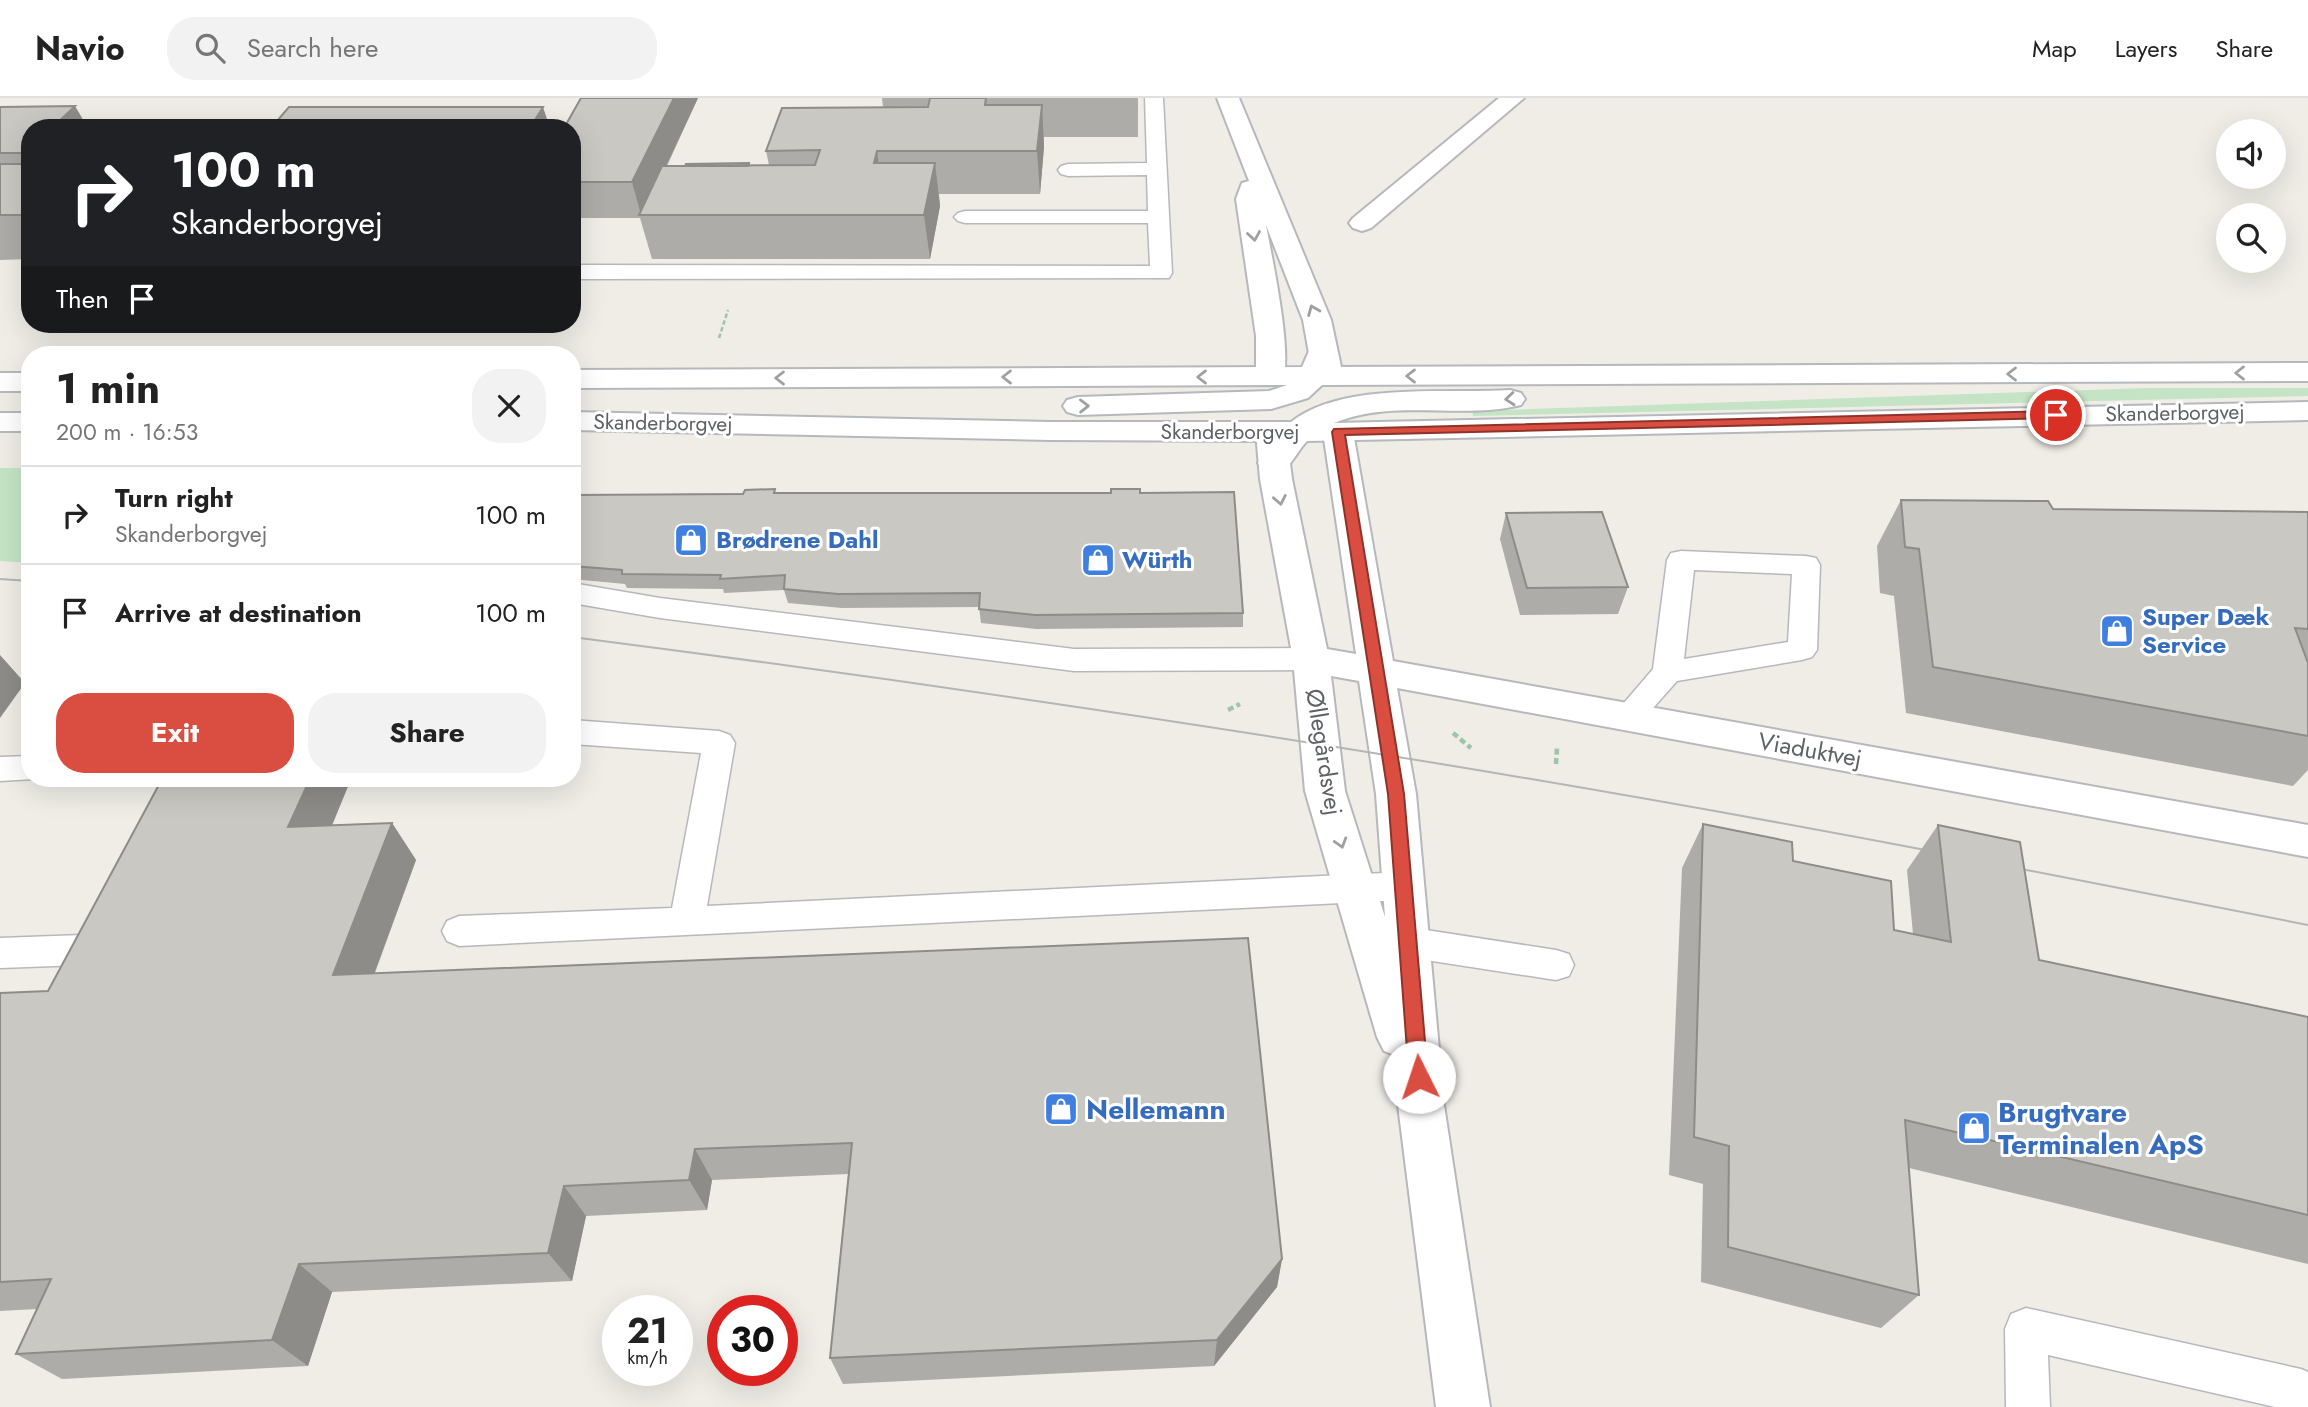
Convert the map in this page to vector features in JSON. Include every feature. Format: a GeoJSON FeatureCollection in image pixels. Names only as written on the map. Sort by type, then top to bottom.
{"type":"FeatureCollection","features":[{"type":"Feature","properties":{"kind":"main road","name":"Øllegårdsvej"},"geometry":{"type":"LineString","coordinates":[[1228,98],[1317,320],[1322,367],[1336,422],[1396,794],[1421,1105],[1463,1407]]}},
{"type":"Feature","properties":{"kind":"main road"},"geometry":{"type":"LineString","coordinates":[[1362,223],[1513,98]]}},
{"type":"Feature","properties":{"kind":"main road","name":"Øllegårdsvej"},"geometry":{"type":"LineString","coordinates":[[1255,169],[1249,199],[1270,336],[1277,421],[1311,659],[1325,791],[1421,1105]]}},
{"type":"Feature","properties":{"kind":"main road"},"geometry":{"type":"LineString","coordinates":[[1277,421],[1297,392],[1322,367]]}},
{"type":"Feature","properties":{"kind":"main road","name":"Skanderborgvej"},"geometry":{"type":"LineString","coordinates":[[1322,367],[1822,374],[2308,372]]}},
{"type":"Feature","properties":{"kind":"main road"},"geometry":{"type":"LineString","coordinates":[[1336,422],[1388,405],[1469,403],[1822,374]]}},
{"type":"Feature","properties":{"kind":"main road","name":"Skanderborgvej"},"geometry":{"type":"LineString","coordinates":[[581,380],[1277,421],[2308,411]]}},
{"type":"Feature","properties":{"kind":"main road"},"geometry":{"type":"LineString","coordinates":[[0,382],[21,382]]}},
{"type":"Feature","properties":{"kind":"main road","name":"Skanderborgvej"},"geometry":{"type":"LineString","coordinates":[[581,421],[1050,431],[1277,421]]}},
{"type":"Feature","properties":{"kind":"main road"},"geometry":{"type":"LineString","coordinates":[[0,422],[21,422]]}},
{"type":"Feature","properties":{"kind":"main road","name":"Viaduktvej"},"geometry":{"type":"LineString","coordinates":[[1311,659],[2308,841]]}},
{"type":"Feature","properties":{"kind":"lane"},"geometry":{"type":"LineString","coordinates":[[581,272],[1161,273],[1154,98]]}},
{"type":"Feature","properties":{"kind":"lane"},"geometry":{"type":"LineString","coordinates":[[1068,170],[1158,169]]}},
{"type":"Feature","properties":{"kind":"lane"},"geometry":{"type":"LineString","coordinates":[[965,217],[1159,217]]}},
{"type":"Feature","properties":{"kind":"lane"},"geometry":{"type":"LineString","coordinates":[[1627,717],[1668,672],[1681,560],[1806,565],[1802,650],[1668,672]]}},
{"type":"Feature","properties":{"kind":"lane"},"geometry":{"type":"LineString","coordinates":[[581,595],[660,608],[1074,660],[1311,659]]}},
{"type":"Feature","properties":{"kind":"lane"},"geometry":{"type":"LineString","coordinates":[[581,733],[719,743],[687,922]]}},
{"type":"Feature","properties":{"kind":"lane"},"geometry":{"type":"LineString","coordinates":[[0,769],[21,768]]}},
{"type":"Feature","properties":{"kind":"lane"},"geometry":{"type":"LineString","coordinates":[[459,931],[1404,886]]}},
{"type":"Feature","properties":{"kind":"lane"},"geometry":{"type":"LineString","coordinates":[[1369,936],[1556,965]]}},
{"type":"Feature","properties":{"kind":"lane"},"geometry":{"type":"LineString","coordinates":[[0,953],[109,949]]}},
{"type":"Feature","properties":{"kind":"lane"},"geometry":{"type":"LineString","coordinates":[[2028,1407],[2026,1329],[2301,1391]]}},
{"type":"Feature","properties":{"kind":"green space"},"geometry":{"type":"Polygon","coordinates":[[[2147,388],[2308,388],[2308,396],[1473,416],[1472,411],[2147,388]]]}},
{"type":"Feature","properties":{"kind":"green space"},"geometry":{"type":"Polygon","coordinates":[[[0,468],[21,468],[21,562],[0,561],[0,468]]]}},
{"type":"Feature","properties":{"kind":"building"},"geometry":{"type":"Polygon","coordinates":[[[581,98],[674,98],[632,182],[581,182],[581,119],[569,119],[581,98]]]}},
{"type":"Feature","properties":{"kind":"building"},"geometry":{"type":"Polygon","coordinates":[[[930,98],[986,98],[985,105],[1042,105],[1037,151],[877,151],[874,163],[935,163],[924,215],[639,215],[662,166],[815,165],[820,150],[766,151],[782,108],[928,107],[930,98]]]}},
{"type":"Feature","properties":{"kind":"building"},"geometry":{"type":"Polygon","coordinates":[[[75,106],[61,119],[21,119],[21,153],[0,153],[0,107],[75,106]]]}},
{"type":"Feature","properties":{"kind":"building"},"geometry":{"type":"Polygon","coordinates":[[[289,107],[543,107],[536,119],[279,119],[289,107]]]}},
{"type":"Feature","properties":{"kind":"building"},"geometry":{"type":"Polygon","coordinates":[[[749,163],[748,166],[685,166],[686,164],[749,163]]]}},
{"type":"Feature","properties":{"kind":"building"},"geometry":{"type":"Polygon","coordinates":[[[0,164],[21,164],[21,215],[0,215],[0,164]]]}},
{"type":"Feature","properties":{"kind":"building"},"geometry":{"type":"Polygon","coordinates":[[[775,489],[774,493],[1111,493],[1111,489],[1140,489],[1140,493],[1234,492],[1243,613],[1035,615],[979,609],[980,593],[838,594],[784,589],[785,575],[720,579],[721,575],[622,574],[622,570],[581,567],[581,495],[743,494],[745,490],[775,489]]]}},
{"type":"Feature","properties":{"kind":"building"},"geometry":{"type":"Polygon","coordinates":[[[1901,500],[2048,501],[2053,509],[2308,512],[2308,629],[2295,628],[2308,663],[2308,736],[1933,667],[1919,549],[1905,547],[1901,500]]]}},
{"type":"Feature","properties":{"kind":"building"},"geometry":{"type":"Polygon","coordinates":[[[1602,512],[1628,587],[1527,588],[1506,513],[1602,512]]]}},
{"type":"Feature","properties":{"kind":"building"},"geometry":{"type":"Polygon","coordinates":[[[158,787],[306,787],[288,827],[392,823],[333,975],[1248,938],[1282,1259],[1217,1340],[830,1358],[852,1143],[695,1149],[689,1180],[564,1186],[548,1253],[299,1264],[272,1340],[16,1354],[51,1279],[0,1282],[0,993],[48,991],[158,787]]]}},
{"type":"Feature","properties":{"kind":"building"},"geometry":{"type":"Polygon","coordinates":[[[1703,824],[1792,842],[1793,861],[1891,881],[1894,930],[1951,942],[1938,825],[2020,842],[2039,960],[2308,1017],[2308,1215],[1905,1120],[1919,1295],[1728,1247],[1729,1146],[1694,1137],[1703,824]]]}},
{"type":"Feature","properties":{"kind":"tram line"},"geometry":{"type":"LineString","coordinates":[[0,579],[21,580]]}},
{"type":"Feature","properties":{"kind":"tram line"},"geometry":{"type":"LineString","coordinates":[[581,638],[916,683],[1258,734],[1600,791],[1941,853]]}},
{"type":"Feature","properties":{"kind":"tram line"},"geometry":{"type":"LineString","coordinates":[[2006,866],[2308,925]]}},
{"type":"Feature","properties":{"kind":"place","name":"Brødrene Dahl"},"geometry":{"type":"Point","coordinates":[691,540]}},
{"type":"Feature","properties":{"kind":"place","name":"Würth"},"geometry":{"type":"Point","coordinates":[1098,560]}},
{"type":"Feature","properties":{"kind":"place","name":"Super Dæk Service"},"geometry":{"type":"Point","coordinates":[2117,631]}},
{"type":"Feature","properties":{"kind":"place","name":"Nellemann"},"geometry":{"type":"Point","coordinates":[1061,1109]}},
{"type":"Feature","properties":{"kind":"place","name":"Brugtvare Terminalen ApS"},"geometry":{"type":"Point","coordinates":[1974,1128]}},
{"type":"Feature","properties":{"kind":"route"},"geometry":{"type":"LineString","coordinates":[[1419,1077],[1396,794],[1338,432],[2056,415]]}}]}
